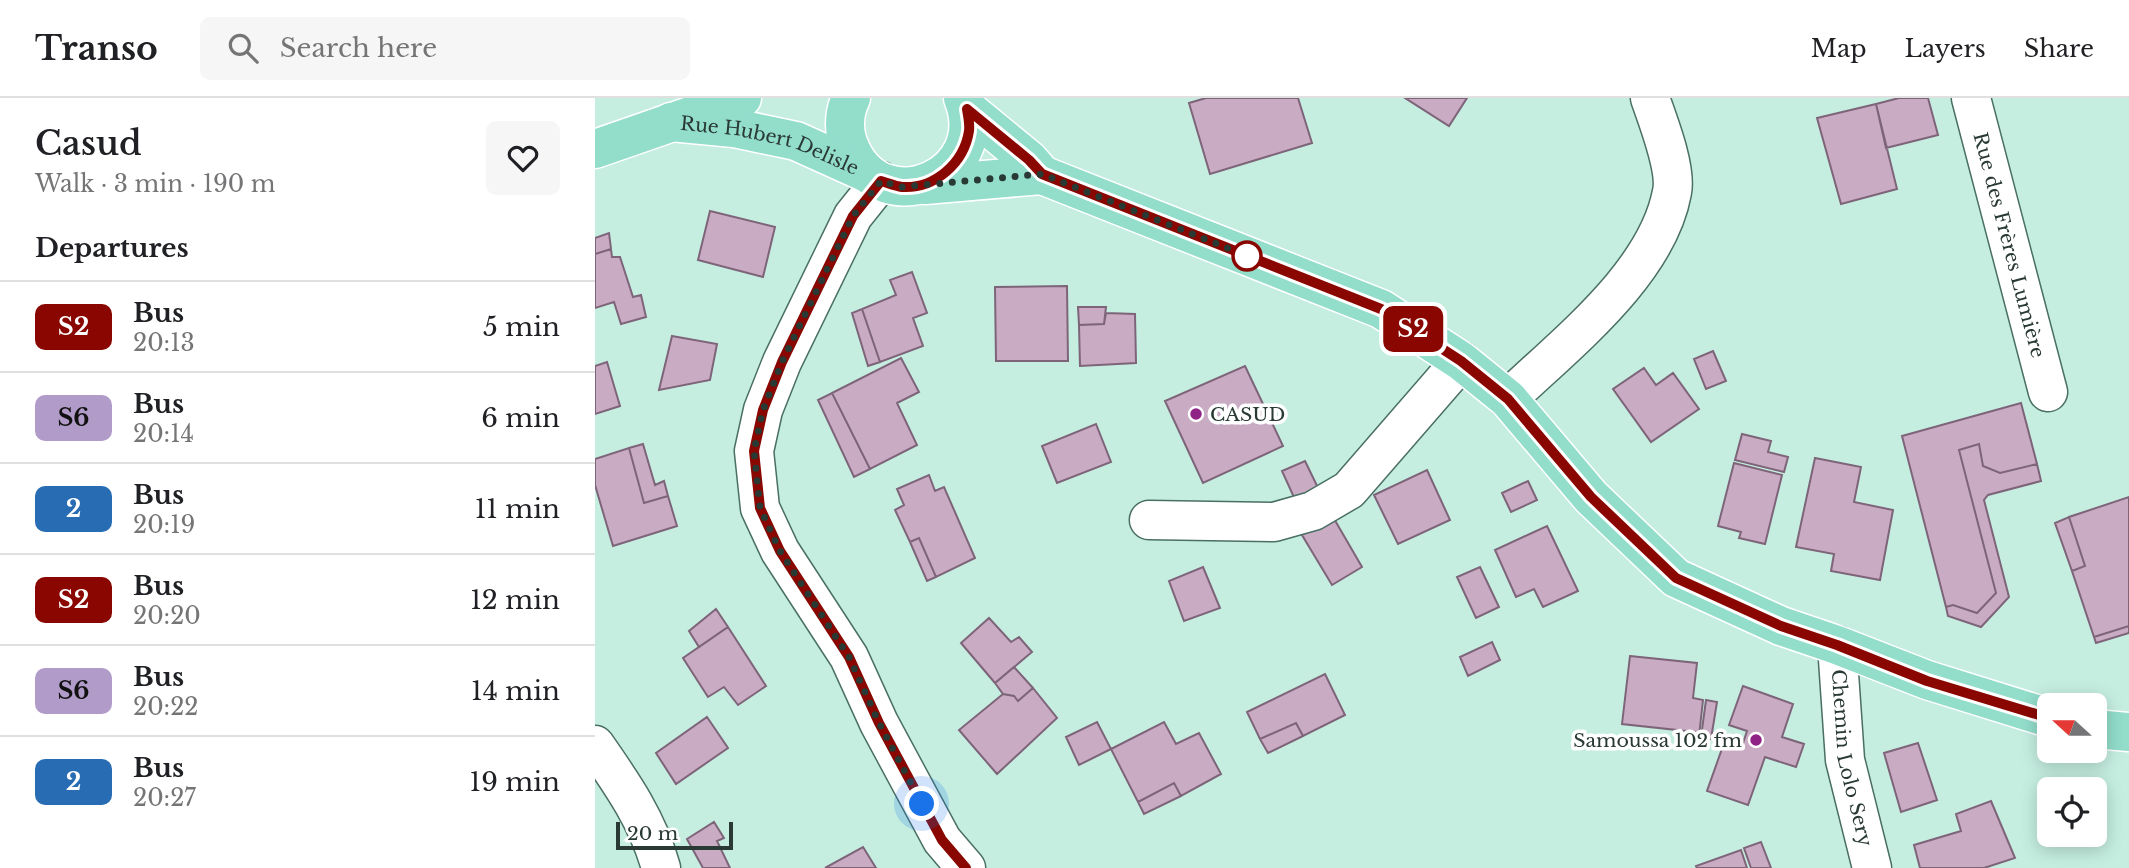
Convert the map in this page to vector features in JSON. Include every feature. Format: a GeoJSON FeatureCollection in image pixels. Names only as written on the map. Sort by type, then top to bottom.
{"type":"FeatureCollection","features":[{"type":"Feature","properties":{"kind":"main road","name":"Rue Hubert Delisle"},"geometry":{"type":"LineString","coordinates":[[595,149],[742,98]]}},
{"type":"Feature","properties":{"kind":"main road"},"geometry":{"type":"LineString","coordinates":[[851,98],[845,123],[847,142],[855,159],[874,177]]}},
{"type":"Feature","properties":{"kind":"main road"},"geometry":{"type":"LineString","coordinates":[[965,104],[1042,174],[1381,309],[1461,361],[1508,399],[1591,497],[1676,578],[1781,626],[1927,681],[2037,714]]}},
{"type":"Feature","properties":{"kind":"main road"},"geometry":{"type":"LineString","coordinates":[[921,185],[939,178],[954,165],[965,148],[969,129],[965,104]]}},
{"type":"Feature","properties":{"kind":"main road","name":"Rue Hubert Delisle"},"geometry":{"type":"LineString","coordinates":[[671,122],[734,128],[796,141],[901,187],[921,185]]}},
{"type":"Feature","properties":{"kind":"main road"},"geometry":{"type":"LineString","coordinates":[[921,185],[1042,174]]}},
{"type":"Feature","properties":{"kind":"main road"},"geometry":{"type":"LineString","coordinates":[[2107,730],[2129,732]]}},
{"type":"Feature","properties":{"kind":"street"},"geometry":{"type":"LineString","coordinates":[[1508,399],[1619,293],[1658,235],[1673,190],[1667,152],[1650,98]]}},
{"type":"Feature","properties":{"kind":"street","name":"Rue des Frères Lumière"},"geometry":{"type":"LineString","coordinates":[[1971,98],[2048,392]]}},
{"type":"Feature","properties":{"kind":"street"},"geometry":{"type":"LineString","coordinates":[[874,177],[782,362],[763,410],[754,451],[760,508],[780,551],[849,657],[879,723],[942,840],[966,868]]}},
{"type":"Feature","properties":{"kind":"street"},"geometry":{"type":"LineString","coordinates":[[1149,520],[1274,522],[1314,511],[1349,490],[1461,361]]}},
{"type":"Feature","properties":{"kind":"street","name":"Chemin Lolo Sery"},"geometry":{"type":"LineString","coordinates":[[1837,645],[1845,760],[1872,868]]}},
{"type":"Feature","properties":{"kind":"street"},"geometry":{"type":"LineString","coordinates":[[595,746],[632,797],[661,868]]}},
{"type":"Feature","properties":{"kind":"building"},"geometry":{"type":"Polygon","coordinates":[[[1206,98],[1298,98],[1312,143],[1210,174],[1189,103],[1206,98]]]}},
{"type":"Feature","properties":{"kind":"building"},"geometry":{"type":"Polygon","coordinates":[[[1405,98],[1467,98],[1449,126],[1405,98]]]}},
{"type":"Feature","properties":{"kind":"building"},"geometry":{"type":"Polygon","coordinates":[[[1899,98],[1928,98],[1938,135],[1886,148],[1876,104],[1899,98]]]}},
{"type":"Feature","properties":{"kind":"building"},"geometry":{"type":"Polygon","coordinates":[[[1876,104],[1897,189],[1841,204],[1817,118],[1876,104]]]}},
{"type":"Feature","properties":{"kind":"building"},"geometry":{"type":"Polygon","coordinates":[[[710,211],[775,227],[763,277],[698,260],[710,211]]]}},
{"type":"Feature","properties":{"kind":"building"},"geometry":{"type":"Polygon","coordinates":[[[609,233],[611,249],[595,254],[595,238],[609,233]]]}},
{"type":"Feature","properties":{"kind":"building"},"geometry":{"type":"Polygon","coordinates":[[[611,249],[612,257],[620,257],[633,297],[641,295],[646,317],[621,324],[614,302],[595,308],[595,254],[611,249]]]}},
{"type":"Feature","properties":{"kind":"building"},"geometry":{"type":"Polygon","coordinates":[[[912,272],[927,313],[913,318],[923,346],[880,362],[862,309],[896,295],[890,280],[912,272]]]}},
{"type":"Feature","properties":{"kind":"building"},"geometry":{"type":"Polygon","coordinates":[[[1067,286],[1068,361],[996,361],[995,287],[1067,286]]]}},
{"type":"Feature","properties":{"kind":"building"},"geometry":{"type":"Polygon","coordinates":[[[1078,307],[1106,307],[1104,324],[1079,325],[1078,307]]]}},
{"type":"Feature","properties":{"kind":"building"},"geometry":{"type":"Polygon","coordinates":[[[862,309],[880,362],[868,366],[852,313],[862,309]]]}},
{"type":"Feature","properties":{"kind":"building"},"geometry":{"type":"Polygon","coordinates":[[[1106,313],[1135,314],[1136,363],[1080,366],[1079,325],[1104,324],[1106,313]]]}},
{"type":"Feature","properties":{"kind":"building"},"geometry":{"type":"Polygon","coordinates":[[[672,336],[717,344],[710,380],[659,390],[672,336]]]}},
{"type":"Feature","properties":{"kind":"building"},"geometry":{"type":"Polygon","coordinates":[[[1713,351],[1726,381],[1706,389],[1694,359],[1713,351]]]}},
{"type":"Feature","properties":{"kind":"building"},"geometry":{"type":"Polygon","coordinates":[[[901,358],[919,392],[897,403],[917,445],[870,469],[832,393],[901,358]]]}},
{"type":"Feature","properties":{"kind":"building"},"geometry":{"type":"Polygon","coordinates":[[[607,362],[620,406],[595,414],[595,366],[607,362]]]}},
{"type":"Feature","properties":{"kind":"building"},"geometry":{"type":"Polygon","coordinates":[[[1245,366],[1283,446],[1203,483],[1165,401],[1245,366]]]}},
{"type":"Feature","properties":{"kind":"building"},"geometry":{"type":"Polygon","coordinates":[[[1644,368],[1656,385],[1673,373],[1699,409],[1651,442],[1613,389],[1644,368]]]}},
{"type":"Feature","properties":{"kind":"building"},"geometry":{"type":"Polygon","coordinates":[[[832,393],[870,469],[854,477],[818,400],[832,393]]]}},
{"type":"Feature","properties":{"kind":"building"},"geometry":{"type":"Polygon","coordinates":[[[2021,403],[2037,464],[2000,473],[1983,466],[1979,444],[1959,450],[1996,593],[1977,613],[1953,605],[1946,607],[1902,436],[2021,403]]]}},
{"type":"Feature","properties":{"kind":"building"},"geometry":{"type":"Polygon","coordinates":[[[1096,424],[1111,462],[1057,483],[1042,446],[1096,424]]]}},
{"type":"Feature","properties":{"kind":"building"},"geometry":{"type":"Polygon","coordinates":[[[1742,434],[1771,441],[1768,452],[1788,457],[1784,472],[1735,460],[1742,434]]]}},
{"type":"Feature","properties":{"kind":"building"},"geometry":{"type":"Polygon","coordinates":[[[643,444],[655,485],[664,481],[668,496],[644,503],[629,448],[643,444]]]}},
{"type":"Feature","properties":{"kind":"building"},"geometry":{"type":"Polygon","coordinates":[[[1979,444],[1983,466],[2000,473],[2037,464],[2041,481],[1988,495],[1984,500],[2009,597],[1981,627],[1948,616],[1946,607],[1953,605],[1977,613],[1996,593],[1959,450],[1979,444]]]}},
{"type":"Feature","properties":{"kind":"building"},"geometry":{"type":"Polygon","coordinates":[[[629,448],[644,503],[668,496],[677,526],[613,546],[595,485],[595,459],[629,448]]]}},
{"type":"Feature","properties":{"kind":"building"},"geometry":{"type":"Polygon","coordinates":[[[1815,458],[1861,467],[1854,502],[1893,510],[1880,580],[1831,571],[1834,554],[1796,547],[1815,458]]]}},
{"type":"Feature","properties":{"kind":"building"},"geometry":{"type":"Polygon","coordinates":[[[1305,461],[1321,494],[1297,504],[1282,471],[1305,461]]]}},
{"type":"Feature","properties":{"kind":"building"},"geometry":{"type":"Polygon","coordinates":[[[1734,463],[1782,475],[1765,544],[1739,538],[1741,532],[1718,526],[1734,463]]]}},
{"type":"Feature","properties":{"kind":"building"},"geometry":{"type":"Polygon","coordinates":[[[1427,470],[1450,520],[1398,544],[1374,495],[1427,470]]]}},
{"type":"Feature","properties":{"kind":"building"},"geometry":{"type":"Polygon","coordinates":[[[929,475],[935,491],[944,487],[975,558],[936,577],[919,538],[910,542],[895,510],[904,505],[897,489],[929,475]]]}},
{"type":"Feature","properties":{"kind":"building"},"geometry":{"type":"Polygon","coordinates":[[[1528,481],[1537,500],[1511,512],[1502,493],[1528,481]]]}},
{"type":"Feature","properties":{"kind":"building"},"geometry":{"type":"Polygon","coordinates":[[[2129,497],[2129,626],[2094,637],[2072,571],[2085,566],[2069,517],[2129,497]]]}},
{"type":"Feature","properties":{"kind":"building"},"geometry":{"type":"Polygon","coordinates":[[[1333,517],[1362,567],[1332,585],[1302,535],[1333,517]]]}},
{"type":"Feature","properties":{"kind":"building"},"geometry":{"type":"Polygon","coordinates":[[[2069,517],[2085,566],[2072,571],[2055,523],[2069,517]]]}},
{"type":"Feature","properties":{"kind":"building"},"geometry":{"type":"Polygon","coordinates":[[[1547,526],[1578,591],[1543,607],[1534,589],[1516,597],[1495,550],[1547,526]]]}},
{"type":"Feature","properties":{"kind":"building"},"geometry":{"type":"Polygon","coordinates":[[[919,538],[936,577],[927,581],[910,542],[919,538]]]}},
{"type":"Feature","properties":{"kind":"building"},"geometry":{"type":"Polygon","coordinates":[[[1203,567],[1220,608],[1184,621],[1169,581],[1203,567]]]}},
{"type":"Feature","properties":{"kind":"building"},"geometry":{"type":"Polygon","coordinates":[[[1480,567],[1499,607],[1476,618],[1457,577],[1480,567]]]}},
{"type":"Feature","properties":{"kind":"building"},"geometry":{"type":"Polygon","coordinates":[[[716,609],[728,627],[699,647],[689,631],[716,609]]]}},
{"type":"Feature","properties":{"kind":"building"},"geometry":{"type":"Polygon","coordinates":[[[989,618],[1011,642],[1019,637],[1032,652],[995,683],[961,643],[989,618]]]}},
{"type":"Feature","properties":{"kind":"building"},"geometry":{"type":"Polygon","coordinates":[[[2129,626],[2129,633],[2096,643],[2094,637],[2129,626]]]}},
{"type":"Feature","properties":{"kind":"building"},"geometry":{"type":"Polygon","coordinates":[[[728,627],[766,686],[738,705],[724,687],[708,697],[683,658],[728,627]]]}},
{"type":"Feature","properties":{"kind":"building"},"geometry":{"type":"Polygon","coordinates":[[[1492,642],[1500,660],[1468,676],[1460,657],[1492,642]]]}},
{"type":"Feature","properties":{"kind":"building"},"geometry":{"type":"Polygon","coordinates":[[[1630,656],[1697,663],[1693,698],[1703,700],[1699,736],[1695,736],[1695,732],[1622,724],[1630,656]]]}},
{"type":"Feature","properties":{"kind":"building"},"geometry":{"type":"Polygon","coordinates":[[[1014,667],[1033,688],[1018,701],[1014,696],[1003,694],[995,683],[1014,667]]]}},
{"type":"Feature","properties":{"kind":"building"},"geometry":{"type":"Polygon","coordinates":[[[1325,674],[1345,715],[1303,736],[1296,723],[1260,739],[1247,712],[1325,674]]]}},
{"type":"Feature","properties":{"kind":"building"},"geometry":{"type":"Polygon","coordinates":[[[1743,686],[1793,704],[1782,737],[1804,744],[1796,767],[1765,757],[1748,805],[1707,791],[1724,743],[1741,749],[1747,731],[1729,725],[1743,686]]]}},
{"type":"Feature","properties":{"kind":"building"},"geometry":{"type":"Polygon","coordinates":[[[1033,688],[1057,718],[997,774],[959,730],[1003,694],[1014,696],[1018,701],[1033,688]]]}},
{"type":"Feature","properties":{"kind":"building"},"geometry":{"type":"Polygon","coordinates":[[[1706,700],[1717,702],[1711,739],[1701,737],[1706,700]]]}},
{"type":"Feature","properties":{"kind":"building"},"geometry":{"type":"Polygon","coordinates":[[[707,717],[728,748],[676,784],[656,753],[707,717]]]}},
{"type":"Feature","properties":{"kind":"building"},"geometry":{"type":"Polygon","coordinates":[[[1097,722],[1111,749],[1079,765],[1066,737],[1097,722]]]}},
{"type":"Feature","properties":{"kind":"building"},"geometry":{"type":"Polygon","coordinates":[[[1164,722],[1176,744],[1199,733],[1221,774],[1181,796],[1174,783],[1138,802],[1111,749],[1164,722]]]}},
{"type":"Feature","properties":{"kind":"building"},"geometry":{"type":"Polygon","coordinates":[[[1296,723],[1303,736],[1268,753],[1260,739],[1296,723]]]}},
{"type":"Feature","properties":{"kind":"building"},"geometry":{"type":"Polygon","coordinates":[[[1918,743],[1937,800],[1901,812],[1884,753],[1918,743]]]}},
{"type":"Feature","properties":{"kind":"building"},"geometry":{"type":"Polygon","coordinates":[[[1174,783],[1181,796],[1144,814],[1138,802],[1174,783]]]}},
{"type":"Feature","properties":{"kind":"building"},"geometry":{"type":"Polygon","coordinates":[[[1991,801],[2015,858],[1984,868],[1920,868],[1914,845],[1961,831],[1956,814],[1991,801]]]}},
{"type":"Feature","properties":{"kind":"building"},"geometry":{"type":"Polygon","coordinates":[[[714,822],[724,838],[717,841],[730,868],[703,868],[687,839],[714,822]]]}},
{"type":"Feature","properties":{"kind":"building"},"geometry":{"type":"Polygon","coordinates":[[[1761,842],[1771,868],[1751,868],[1744,848],[1761,842]]]}},
{"type":"Feature","properties":{"kind":"building"},"geometry":{"type":"Polygon","coordinates":[[[863,847],[876,868],[825,868],[863,847]]]}},
{"type":"Feature","properties":{"kind":"building"},"geometry":{"type":"Polygon","coordinates":[[[1741,850],[1747,868],[1696,866],[1741,850]]]}},
{"type":"Feature","properties":{"kind":"bus line","name":"S2"},"geometry":{"type":"LineString","coordinates":[[966,868],[942,840],[879,723],[849,657],[780,551],[760,508],[754,451],[763,410],[782,362],[853,216],[881,181],[901,187],[921,185],[939,178],[954,165],[965,148],[969,129],[967,109],[1042,174],[1381,309],[1461,361],[1508,399],[1591,497],[1676,578],[1781,626],[1927,681],[2037,715]]}},
{"type":"Feature","properties":{"kind":"place","name":"CASUD"},"geometry":{"type":"Point","coordinates":[1196,414]}},
{"type":"Feature","properties":{"kind":"place","name":"Samoussa 102 fm"},"geometry":{"type":"Point","coordinates":[1756,740]}},
{"type":"Feature","properties":{"kind":"route"},"geometry":{"type":"LineString","coordinates":[[922,804],[879,723],[849,657],[780,551],[760,508],[754,451],[763,410],[782,362],[853,216],[881,181],[901,187],[1042,174],[1250,257],[1247,256]]}}]}
